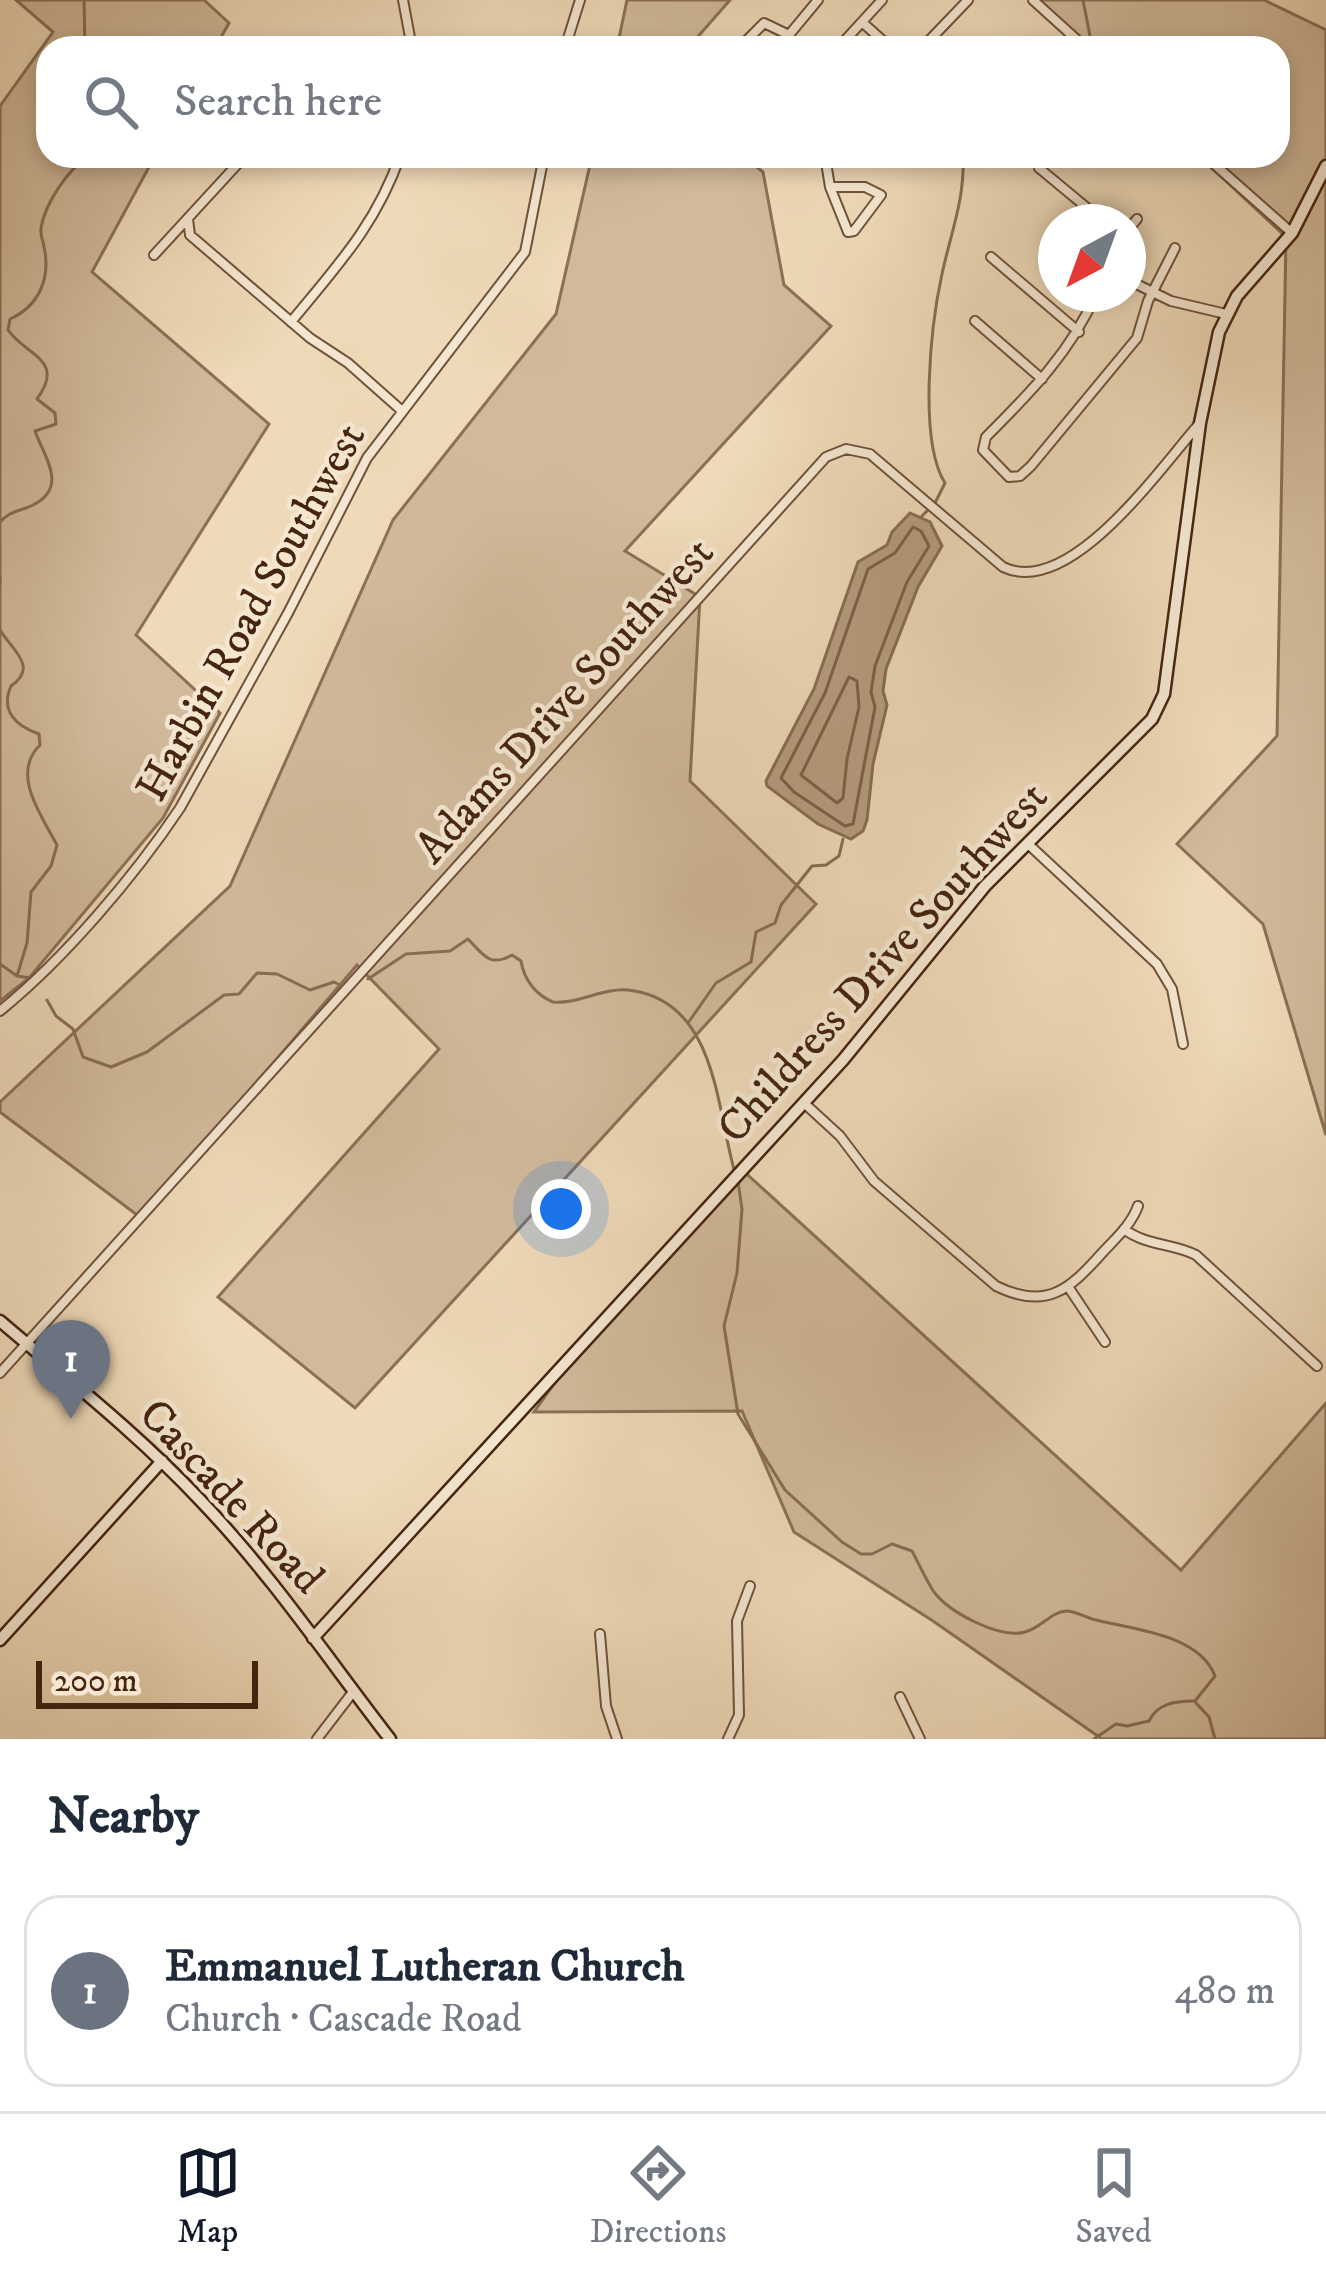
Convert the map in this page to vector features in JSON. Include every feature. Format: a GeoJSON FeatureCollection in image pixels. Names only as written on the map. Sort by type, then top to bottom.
{"type":"FeatureCollection","features":[{"type":"Feature","properties":{"kind":"street"},"geometry":{"type":"LineString","coordinates":[[404,0],[410,36]]}},
{"type":"Feature","properties":{"kind":"street"},"geometry":{"type":"LineString","coordinates":[[569,36],[580,0]]}},
{"type":"Feature","properties":{"kind":"street"},"geometry":{"type":"LineString","coordinates":[[752,36],[764,23],[789,35],[818,0]]}},
{"type":"Feature","properties":{"kind":"street"},"geometry":{"type":"LineString","coordinates":[[850,36],[882,0]]}},
{"type":"Feature","properties":{"kind":"street"},"geometry":{"type":"LineString","coordinates":[[934,36],[968,0]]}},
{"type":"Feature","properties":{"kind":"street"},"geometry":{"type":"LineString","coordinates":[[1033,0],[1073,36]]}},
{"type":"Feature","properties":{"kind":"street"},"geometry":{"type":"LineString","coordinates":[[863,22],[878,36]]}},
{"type":"Feature","properties":{"kind":"street","name":"Childress Drive Southwest"},"geometry":{"type":"LineString","coordinates":[[313,1637],[853,1048],[950,925],[1120,753],[1161,705],[1200,423],[1226,314],[1292,233],[1326,166]]}},
{"type":"Feature","properties":{"kind":"street"},"geometry":{"type":"LineString","coordinates":[[154,255],[234,168]]}},
{"type":"Feature","properties":{"kind":"street"},"geometry":{"type":"LineString","coordinates":[[291,322],[360,239],[380,208],[395,168]]}},
{"type":"Feature","properties":{"kind":"street","name":"Harbin Road Southwest"},"geometry":{"type":"LineString","coordinates":[[0,1011],[38,980],[180,808],[288,614],[367,458],[525,252],[542,168]]}},
{"type":"Feature","properties":{"kind":"street"},"geometry":{"type":"LineString","coordinates":[[827,168],[830,187],[848,232],[854,231],[880,195],[865,187],[830,187]]}},
{"type":"Feature","properties":{"kind":"street"},"geometry":{"type":"LineString","coordinates":[[1039,168],[1082,204]]}},
{"type":"Feature","properties":{"kind":"street"},"geometry":{"type":"LineString","coordinates":[[1218,168],[1292,233]]}},
{"type":"Feature","properties":{"kind":"street"},"geometry":{"type":"LineString","coordinates":[[188,218],[190,235],[401,410]]}},
{"type":"Feature","properties":{"kind":"street"},"geometry":{"type":"LineString","coordinates":[[1088,312],[1079,332],[1042,379],[986,437],[983,450],[1009,477],[1021,476],[1031,466],[1137,338],[1153,289],[1175,248]]}},
{"type":"Feature","properties":{"kind":"street"},"geometry":{"type":"LineString","coordinates":[[992,257],[1079,332]]}},
{"type":"Feature","properties":{"kind":"street"},"geometry":{"type":"LineString","coordinates":[[1146,286],[1171,301],[1226,314]]}},
{"type":"Feature","properties":{"kind":"street"},"geometry":{"type":"LineString","coordinates":[[975,321],[1042,379]]}},
{"type":"Feature","properties":{"kind":"street","name":"Adams Drive Southwest"},"geometry":{"type":"LineString","coordinates":[[0,1372],[826,457],[847,449],[870,454],[1003,567],[1030,574],[1061,565],[1088,547],[1200,423]]}},
{"type":"Feature","properties":{"kind":"street"},"geometry":{"type":"LineString","coordinates":[[1028,843],[1157,964],[1172,989],[1184,1044]]}},
{"type":"Feature","properties":{"kind":"street"},"geometry":{"type":"LineString","coordinates":[[804,1102],[840,1136],[874,1181],[996,1286],[1013,1294],[1033,1297],[1070,1288],[1124,1229],[1138,1206]]}},
{"type":"Feature","properties":{"kind":"street"},"geometry":{"type":"LineString","coordinates":[[1124,1229],[1142,1240],[1196,1255],[1317,1366]]}},
{"type":"Feature","properties":{"kind":"street"},"geometry":{"type":"LineString","coordinates":[[1070,1288],[1105,1342]]}},
{"type":"Feature","properties":{"kind":"street","name":"Cascade Road"},"geometry":{"type":"LineString","coordinates":[[0,1322],[161,1461],[239,1542],[390,1739]]}},
{"type":"Feature","properties":{"kind":"street"},"geometry":{"type":"LineString","coordinates":[[0,1640],[161,1461]]}},
{"type":"Feature","properties":{"kind":"street"},"geometry":{"type":"LineString","coordinates":[[728,1739],[739,1715],[737,1621],[750,1586]]}},
{"type":"Feature","properties":{"kind":"street"},"geometry":{"type":"LineString","coordinates":[[600,1634],[606,1706],[617,1739]]}},
{"type":"Feature","properties":{"kind":"street"},"geometry":{"type":"LineString","coordinates":[[317,1739],[353,1692]]}},
{"type":"Feature","properties":{"kind":"street"},"geometry":{"type":"LineString","coordinates":[[900,1697],[920,1739]]}},
{"type":"Feature","properties":{"kind":"shaded area"},"geometry":{"type":"Polygon","coordinates":[[[16,0],[204,0],[229,23],[222,36],[50,36],[53,32],[16,0]]]}},
{"type":"Feature","properties":{"kind":"shaded area"},"geometry":{"type":"Polygon","coordinates":[[[627,0],[730,0],[698,36],[620,36],[627,0]]]}},
{"type":"Feature","properties":{"kind":"shaded area"},"geometry":{"type":"Polygon","coordinates":[[[1031,0],[1264,0],[1326,30],[1326,1135],[1263,924],[1177,844],[1277,736],[1286,237],[1212,168],[1290,168],[1290,36],[1070,36],[1031,0]]]}},
{"type":"Feature","properties":{"kind":"shaded area"},"geometry":{"type":"Polygon","coordinates":[[[36,56],[36,168],[148,168],[92,272],[269,424],[136,635],[220,713],[163,818],[29,978],[0,1001],[0,106],[36,56]]]}},
{"type":"Feature","properties":{"kind":"shaded area"},"geometry":{"type":"Polygon","coordinates":[[[589,168],[758,168],[763,172],[784,285],[831,326],[625,551],[700,597],[690,781],[816,904],[355,1408],[218,1297],[439,1049],[357,965],[141,1218],[0,1112],[0,1102],[230,886],[393,520],[556,314],[589,168]]]}},
{"type":"Feature","properties":{"kind":"shaded area"},"geometry":{"type":"Polygon","coordinates":[[[738,1166],[1181,1570],[1326,1403],[1326,1739],[1102,1739],[933,1621],[794,1532],[742,1411],[534,1412],[597,1324],[738,1166]]]}},
{"type":"Feature","properties":{"kind":"water"},"geometry":{"type":"Polygon","coordinates":[[[910,513],[930,522],[942,546],[918,587],[886,669],[883,691],[887,705],[873,764],[867,820],[863,831],[851,839],[818,824],[766,781],[814,689],[858,562],[887,545],[910,513]]]}},
{"type":"Feature","properties":{"kind":"waterway"},"geometry":{"type":"LineString","coordinates":[[84,0],[85,36]]}},
{"type":"Feature","properties":{"kind":"waterway"},"geometry":{"type":"LineString","coordinates":[[1083,0],[1090,36]]}},
{"type":"Feature","properties":{"kind":"waterway"},"geometry":{"type":"LineString","coordinates":[[0,522],[44,498],[52,481],[35,431],[56,424],[55,413],[37,399],[45,386],[45,366],[8,330],[10,319],[29,307],[41,290],[46,258],[43,218],[74,168]]}},
{"type":"Feature","properties":{"kind":"waterway"},"geometry":{"type":"LineString","coordinates":[[922,516],[945,483],[932,439],[929,381],[938,296],[963,168]]}},
{"type":"Feature","properties":{"kind":"waterway"},"geometry":{"type":"LineString","coordinates":[[0,576],[0,584]]}},
{"type":"Feature","properties":{"kind":"waterway"},"geometry":{"type":"LineString","coordinates":[[0,630],[23,665],[8,695],[9,710],[23,727],[39,734],[28,782],[57,845],[51,866],[31,892],[27,943],[17,976]]}},
{"type":"Feature","properties":{"kind":"waterway"},"geometry":{"type":"LineString","coordinates":[[688,1023],[716,983],[751,962],[756,932],[775,923],[781,905],[812,866],[826,865],[839,856],[843,839]]}},
{"type":"Feature","properties":{"kind":"waterway"},"geometry":{"type":"LineString","coordinates":[[368,979],[406,954],[450,951],[468,939],[492,960],[512,955],[521,961],[532,986],[553,1002],[618,990],[657,998],[680,1014],[708,1061],[735,1173]]}},
{"type":"Feature","properties":{"kind":"waterway"},"geometry":{"type":"LineString","coordinates":[[0,964],[17,976],[31,978]]}},
{"type":"Feature","properties":{"kind":"waterway"},"geometry":{"type":"LineString","coordinates":[[47,1000],[56,1016],[73,1029],[83,1057],[111,1067],[147,1052],[224,995],[239,994],[257,973],[277,974],[310,990],[338,984]]}},
{"type":"Feature","properties":{"kind":"waterway"},"geometry":{"type":"LineString","coordinates":[[738,1182],[742,1209],[737,1273],[724,1326],[738,1414],[785,1490],[861,1554],[892,1544],[912,1551],[941,1600],[989,1628],[1025,1632],[1069,1611],[1179,1642],[1207,1662],[1215,1676],[1195,1701]]}},
{"type":"Feature","properties":{"kind":"waterway"},"geometry":{"type":"LineString","coordinates":[[1094,1739],[1116,1724],[1149,1721],[1167,1705],[1193,1701]]}},
{"type":"Feature","properties":{"kind":"waterway"},"geometry":{"type":"LineString","coordinates":[[1196,1703],[1209,1717],[1215,1739]]}},
{"type":"Feature","properties":{"kind":"place","name":"Emmanuel Lutheran Church"},"geometry":{"type":"Point","coordinates":[71,1419]}}]}
